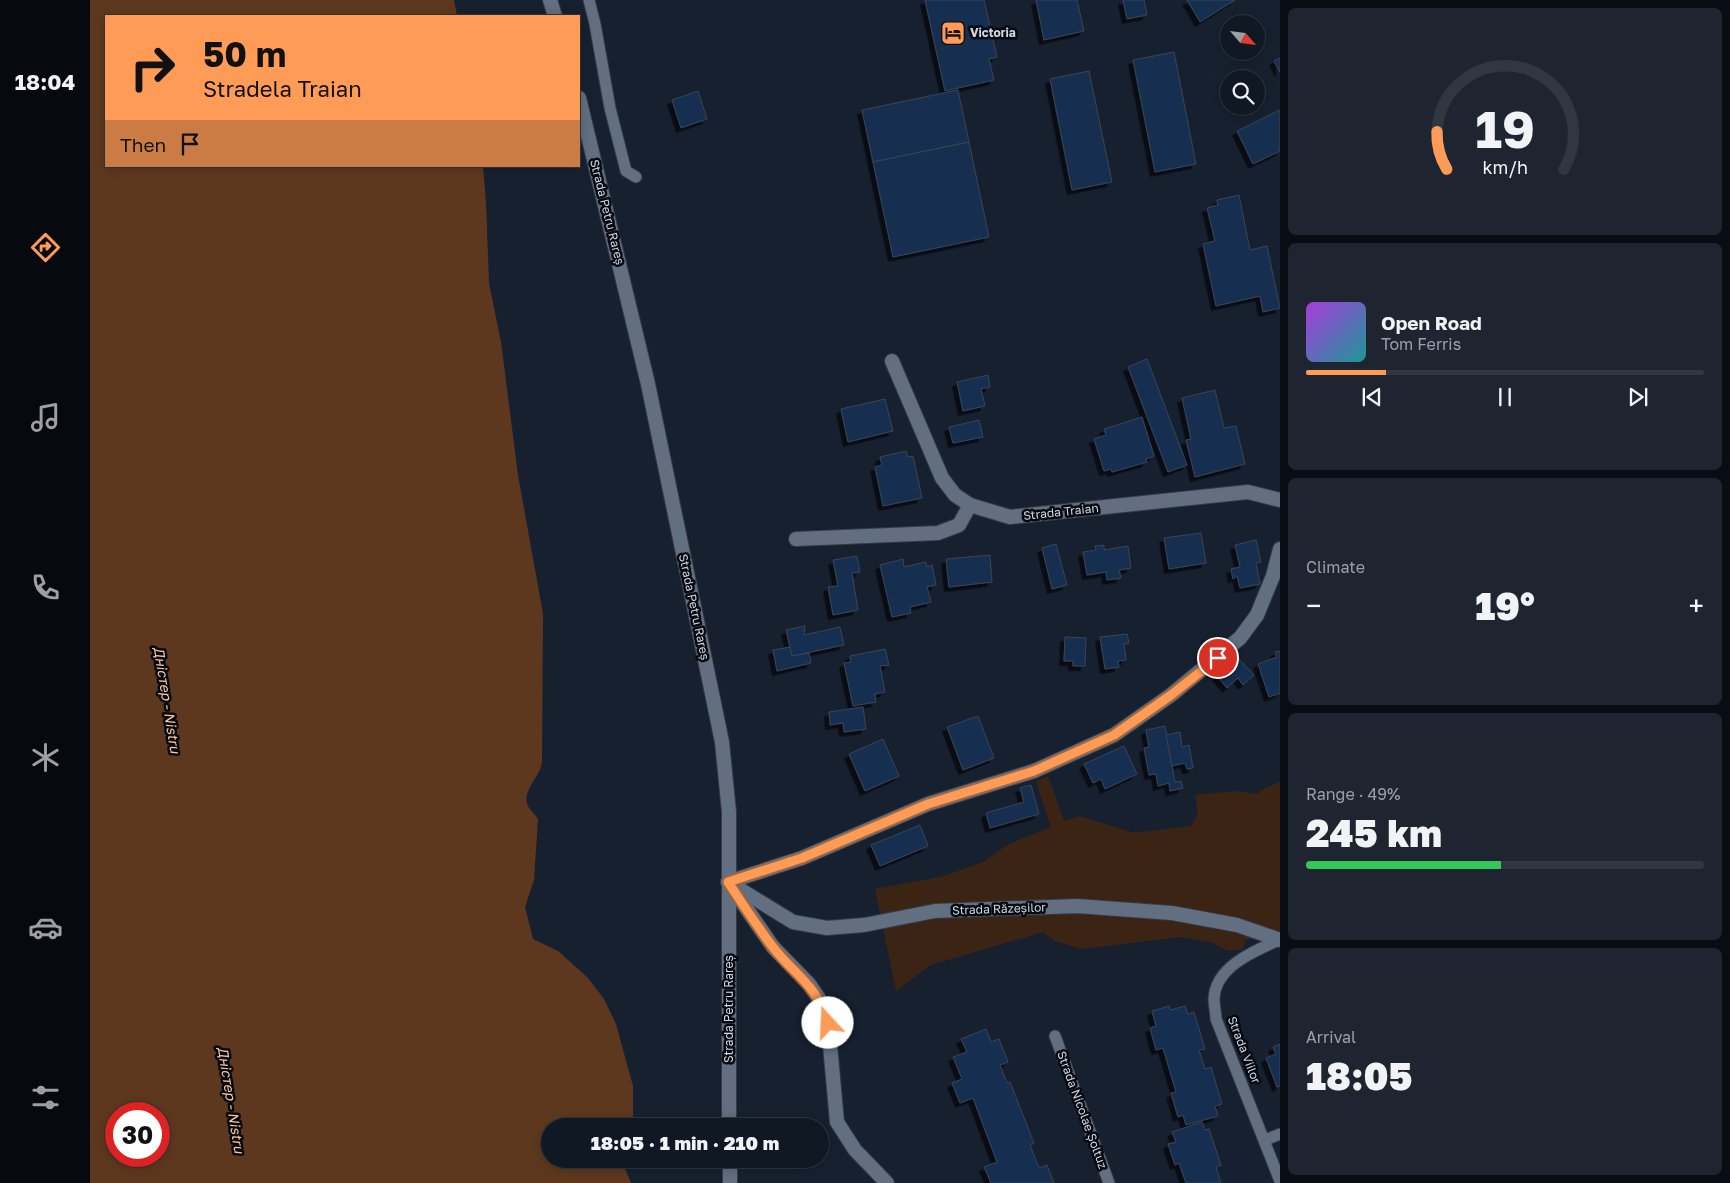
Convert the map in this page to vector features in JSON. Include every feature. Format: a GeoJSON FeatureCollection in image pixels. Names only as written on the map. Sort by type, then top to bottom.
{"type":"FeatureCollection","features":[{"type":"Feature","properties":{"kind":"street"},"geometry":{"type":"LineString","coordinates":[[550,0],[555,15]]}},
{"type":"Feature","properties":{"kind":"street","name":"Strada Petru Rareș"},"geometry":{"type":"LineString","coordinates":[[580,102],[648,384],[722,742],[729,812],[730,1118]]}},
{"type":"Feature","properties":{"kind":"street"},"geometry":{"type":"LineString","coordinates":[[796,539],[938,533],[959,525],[970,505],[955,495],[942,478],[892,361]]}},
{"type":"Feature","properties":{"kind":"street","name":"Strada Traian"},"geometry":{"type":"LineString","coordinates":[[970,505],[1010,518],[1248,492],[1280,500]]}},
{"type":"Feature","properties":{"kind":"street"},"geometry":{"type":"LineString","coordinates":[[886,1183],[855,1150],[837,1122],[828,1023],[822,1003],[808,984],[772,947],[728,882],[802,858],[928,804],[1034,771],[1114,735],[1171,695],[1240,638],[1257,615],[1273,576],[1280,549]]}},
{"type":"Feature","properties":{"kind":"street","name":"Strada Răzeșilor"},"geometry":{"type":"LineString","coordinates":[[728,882],[793,922],[827,928],[864,925],[935,911],[1077,906],[1172,913],[1237,925],[1279,940]]}},
{"type":"Feature","properties":{"kind":"street"},"geometry":{"type":"LineString","coordinates":[[730,1168],[730,1183]]}},
{"type":"Feature","properties":{"kind":"lane"},"geometry":{"type":"LineString","coordinates":[[589,0],[610,108],[626,171],[636,177]]}},
{"type":"Feature","properties":{"kind":"lane","name":"Strada Viilor"},"geometry":{"type":"LineString","coordinates":[[1279,940],[1254,950],[1236,962],[1221,978],[1214,997],[1216,1019],[1280,1181]]}},
{"type":"Feature","properties":{"kind":"lane","name":"Strada Nicolae Șoltuz"},"geometry":{"type":"LineString","coordinates":[[1055,1036],[1109,1183]]}},
{"type":"Feature","properties":{"kind":"lane"},"geometry":{"type":"LineString","coordinates":[[1265,1140],[1280,1134]]}},
{"type":"Feature","properties":{"kind":"shaded area"},"geometry":{"type":"Polygon","coordinates":[[[1048,776],[1064,821],[1079,816],[1135,833],[1191,826],[1198,814],[1195,795],[1236,791],[1257,794],[1263,789],[1280,782],[1280,934],[1245,940],[1243,949],[1228,951],[1213,943],[1181,937],[1081,949],[1055,941],[1043,932],[931,965],[896,991],[875,889],[944,876],[983,862],[1007,845],[1051,827],[1036,781],[1048,776]]]}},
{"type":"Feature","properties":{"kind":"water","name":"Дністер - Nistru"},"geometry":{"type":"Polygon","coordinates":[[[90,0],[454,0],[457,15],[105,15],[105,167],[483,167],[489,283],[501,342],[518,475],[543,614],[542,762],[527,795],[528,806],[538,819],[534,880],[525,907],[533,939],[558,951],[588,978],[604,999],[616,1024],[633,1086],[633,1118],[541,1118],[541,1168],[625,1168],[631,1183],[90,1183],[90,0]]]}},
{"type":"Feature","properties":{"kind":"building"},"geometry":{"type":"Polygon","coordinates":[[[925,0],[984,0],[997,57],[989,59],[994,80],[945,91],[925,0]]]}},
{"type":"Feature","properties":{"kind":"building"},"geometry":{"type":"Polygon","coordinates":[[[1036,0],[1077,0],[1084,31],[1044,40],[1036,0]]]}},
{"type":"Feature","properties":{"kind":"building"},"geometry":{"type":"Polygon","coordinates":[[[1123,0],[1144,0],[1147,15],[1127,19],[1123,0]]]}},
{"type":"Feature","properties":{"kind":"building"},"geometry":{"type":"Polygon","coordinates":[[[1187,0],[1235,0],[1200,22],[1187,0]]]}},
{"type":"Feature","properties":{"kind":"building"},"geometry":{"type":"Polygon","coordinates":[[[1174,52],[1196,164],[1155,172],[1133,60],[1174,52]]]}},
{"type":"Feature","properties":{"kind":"building"},"geometry":{"type":"Polygon","coordinates":[[[1280,58],[1280,72],[1274,61],[1280,58]]]}},
{"type":"Feature","properties":{"kind":"building"},"geometry":{"type":"Polygon","coordinates":[[[1089,71],[1112,182],[1072,190],[1050,79],[1089,71]]]}},
{"type":"Feature","properties":{"kind":"building"},"geometry":{"type":"Polygon","coordinates":[[[958,90],[969,142],[873,162],[862,110],[958,90]]]}},
{"type":"Feature","properties":{"kind":"building"},"geometry":{"type":"Polygon","coordinates":[[[698,91],[707,119],[681,128],[672,100],[698,91]]]}},
{"type":"Feature","properties":{"kind":"building"},"geometry":{"type":"Polygon","coordinates":[[[1280,110],[1280,151],[1253,164],[1237,131],[1280,110]]]}},
{"type":"Feature","properties":{"kind":"building"},"geometry":{"type":"Polygon","coordinates":[[[969,142],[989,237],[893,257],[873,162],[969,142]]]}},
{"type":"Feature","properties":{"kind":"building"},"geometry":{"type":"Polygon","coordinates":[[[1239,195],[1250,250],[1267,246],[1280,308],[1263,312],[1260,296],[1216,306],[1203,244],[1215,241],[1207,208],[1218,205],[1217,200],[1239,195]]]}},
{"type":"Feature","properties":{"kind":"building"},"geometry":{"type":"Polygon","coordinates":[[[1147,359],[1187,465],[1168,472],[1128,367],[1147,359]]]}},
{"type":"Feature","properties":{"kind":"building"},"geometry":{"type":"Polygon","coordinates":[[[988,375],[990,387],[981,389],[985,406],[963,411],[957,382],[988,375]]]}},
{"type":"Feature","properties":{"kind":"building"},"geometry":{"type":"Polygon","coordinates":[[[1215,390],[1224,428],[1236,426],[1245,464],[1195,477],[1186,440],[1191,439],[1182,398],[1215,390]]]}},
{"type":"Feature","properties":{"kind":"building"},"geometry":{"type":"Polygon","coordinates":[[[885,399],[893,431],[848,442],[841,409],[885,399]]]}},
{"type":"Feature","properties":{"kind":"building"},"geometry":{"type":"Polygon","coordinates":[[[1142,417],[1154,456],[1146,459],[1147,462],[1112,472],[1111,469],[1104,471],[1094,439],[1106,435],[1104,429],[1142,417]]]}},
{"type":"Feature","properties":{"kind":"building"},"geometry":{"type":"Polygon","coordinates":[[[979,420],[983,437],[953,443],[949,427],[979,420]]]}},
{"type":"Feature","properties":{"kind":"building"},"geometry":{"type":"Polygon","coordinates":[[[906,451],[908,457],[913,456],[922,498],[883,506],[875,467],[882,465],[880,457],[906,451]]]}},
{"type":"Feature","properties":{"kind":"building"},"geometry":{"type":"Polygon","coordinates":[[[1201,533],[1206,563],[1169,569],[1164,538],[1201,533]]]}},
{"type":"Feature","properties":{"kind":"building"},"geometry":{"type":"Polygon","coordinates":[[[1256,540],[1261,562],[1256,563],[1260,584],[1240,588],[1237,576],[1233,579],[1231,569],[1240,567],[1235,545],[1256,540]]]}},
{"type":"Feature","properties":{"kind":"building"},"geometry":{"type":"Polygon","coordinates":[[[1056,544],[1067,585],[1052,589],[1042,548],[1056,544]]]}},
{"type":"Feature","properties":{"kind":"building"},"geometry":{"type":"Polygon","coordinates":[[[1104,545],[1104,550],[1128,546],[1131,568],[1119,570],[1121,578],[1107,580],[1106,572],[1087,575],[1083,552],[1096,550],[1095,546],[1104,545]]]}},
{"type":"Feature","properties":{"kind":"building"},"geometry":{"type":"Polygon","coordinates":[[[990,555],[992,582],[949,587],[946,559],[990,555]]]}},
{"type":"Feature","properties":{"kind":"building"},"geometry":{"type":"Polygon","coordinates":[[[857,556],[860,572],[852,573],[858,610],[833,615],[828,587],[838,586],[833,560],[857,556]]]}},
{"type":"Feature","properties":{"kind":"building"},"geometry":{"type":"Polygon","coordinates":[[[903,559],[904,567],[926,562],[927,567],[932,565],[936,585],[927,587],[931,602],[910,607],[911,613],[892,617],[880,565],[903,559]]]}},
{"type":"Feature","properties":{"kind":"building"},"geometry":{"type":"Polygon","coordinates":[[[805,626],[804,635],[840,627],[844,645],[792,656],[786,630],[805,626]]]}},
{"type":"Feature","properties":{"kind":"building"},"geometry":{"type":"Polygon","coordinates":[[[1127,634],[1129,643],[1124,644],[1126,660],[1118,661],[1119,667],[1105,669],[1100,637],[1127,634]]]}},
{"type":"Feature","properties":{"kind":"building"},"geometry":{"type":"Polygon","coordinates":[[[1065,637],[1086,638],[1085,666],[1073,666],[1073,661],[1064,661],[1065,637]]]}},
{"type":"Feature","properties":{"kind":"building"},"geometry":{"type":"Polygon","coordinates":[[[790,647],[792,656],[809,653],[811,663],[777,671],[773,650],[790,647]]]}},
{"type":"Feature","properties":{"kind":"building"},"geometry":{"type":"Polygon","coordinates":[[[885,649],[889,665],[880,666],[885,692],[875,694],[876,702],[853,706],[844,663],[851,662],[850,656],[885,649]]]}},
{"type":"Feature","properties":{"kind":"building"},"geometry":{"type":"Polygon","coordinates":[[[1280,651],[1280,693],[1269,697],[1258,664],[1277,657],[1275,652],[1280,651]]]}},
{"type":"Feature","properties":{"kind":"building"},"geometry":{"type":"Polygon","coordinates":[[[1238,658],[1254,675],[1243,685],[1238,678],[1227,688],[1217,676],[1238,658]]]}},
{"type":"Feature","properties":{"kind":"building"},"geometry":{"type":"Polygon","coordinates":[[[863,707],[866,729],[844,732],[843,723],[830,725],[829,712],[863,707]]]}},
{"type":"Feature","properties":{"kind":"building"},"geometry":{"type":"Polygon","coordinates":[[[978,716],[994,758],[963,770],[947,727],[978,716]]]}},
{"type":"Feature","properties":{"kind":"building"},"geometry":{"type":"Polygon","coordinates":[[[1165,726],[1175,782],[1181,781],[1183,788],[1170,791],[1169,783],[1158,786],[1156,774],[1149,775],[1144,748],[1149,747],[1146,730],[1165,726]]]}},
{"type":"Feature","properties":{"kind":"building"},"geometry":{"type":"Polygon","coordinates":[[[1180,732],[1182,747],[1189,745],[1193,768],[1187,769],[1185,763],[1172,766],[1166,735],[1180,732]]]}},
{"type":"Feature","properties":{"kind":"building"},"geometry":{"type":"Polygon","coordinates":[[[883,739],[899,776],[865,791],[849,754],[883,739]]]}},
{"type":"Feature","properties":{"kind":"building"},"geometry":{"type":"Polygon","coordinates":[[[1124,746],[1137,774],[1105,789],[1101,779],[1093,783],[1084,764],[1124,746]]]}},
{"type":"Feature","properties":{"kind":"building"},"geometry":{"type":"Polygon","coordinates":[[[1031,785],[1039,814],[990,828],[986,813],[1024,802],[1020,788],[1031,785]]]}},
{"type":"Feature","properties":{"kind":"building"},"geometry":{"type":"Polygon","coordinates":[[[920,825],[928,846],[880,866],[871,845],[920,825]]]}},
{"type":"Feature","properties":{"kind":"building"},"geometry":{"type":"Polygon","coordinates":[[[1169,1006],[1170,1010],[1185,1006],[1188,1014],[1194,1012],[1205,1049],[1199,1050],[1205,1069],[1211,1067],[1222,1104],[1215,1106],[1218,1116],[1186,1125],[1183,1115],[1178,1117],[1171,1093],[1176,1092],[1163,1048],[1156,1050],[1150,1028],[1156,1026],[1152,1011],[1169,1006]]]}},
{"type":"Feature","properties":{"kind":"building"},"geometry":{"type":"Polygon","coordinates":[[[986,1029],[991,1042],[999,1039],[1008,1062],[1000,1065],[1007,1083],[1010,1082],[1034,1143],[1030,1145],[1039,1168],[1047,1165],[1054,1183],[991,1183],[984,1167],[997,1162],[973,1098],[960,1103],[952,1083],[962,1079],[953,1057],[967,1052],[961,1039],[986,1029]]]}},
{"type":"Feature","properties":{"kind":"building"},"geometry":{"type":"Polygon","coordinates":[[[1280,1044],[1280,1086],[1277,1087],[1266,1058],[1276,1054],[1273,1047],[1280,1044]]]}},
{"type":"Feature","properties":{"kind":"building"},"geometry":{"type":"Polygon","coordinates":[[[1202,1122],[1205,1130],[1209,1129],[1221,1165],[1216,1167],[1221,1183],[1186,1183],[1179,1163],[1175,1165],[1168,1144],[1176,1142],[1172,1132],[1202,1122]]]}},
{"type":"Feature","properties":{"kind":"place","name":"Victoria"},"geometry":{"type":"Point","coordinates":[953,33]}},
{"type":"Feature","properties":{"kind":"route"},"geometry":{"type":"LineString","coordinates":[[828,1023],[822,1003],[808,984],[772,947],[728,882],[802,858],[928,804],[1034,771],[1114,735],[1171,695],[1218,658]]}}]}
